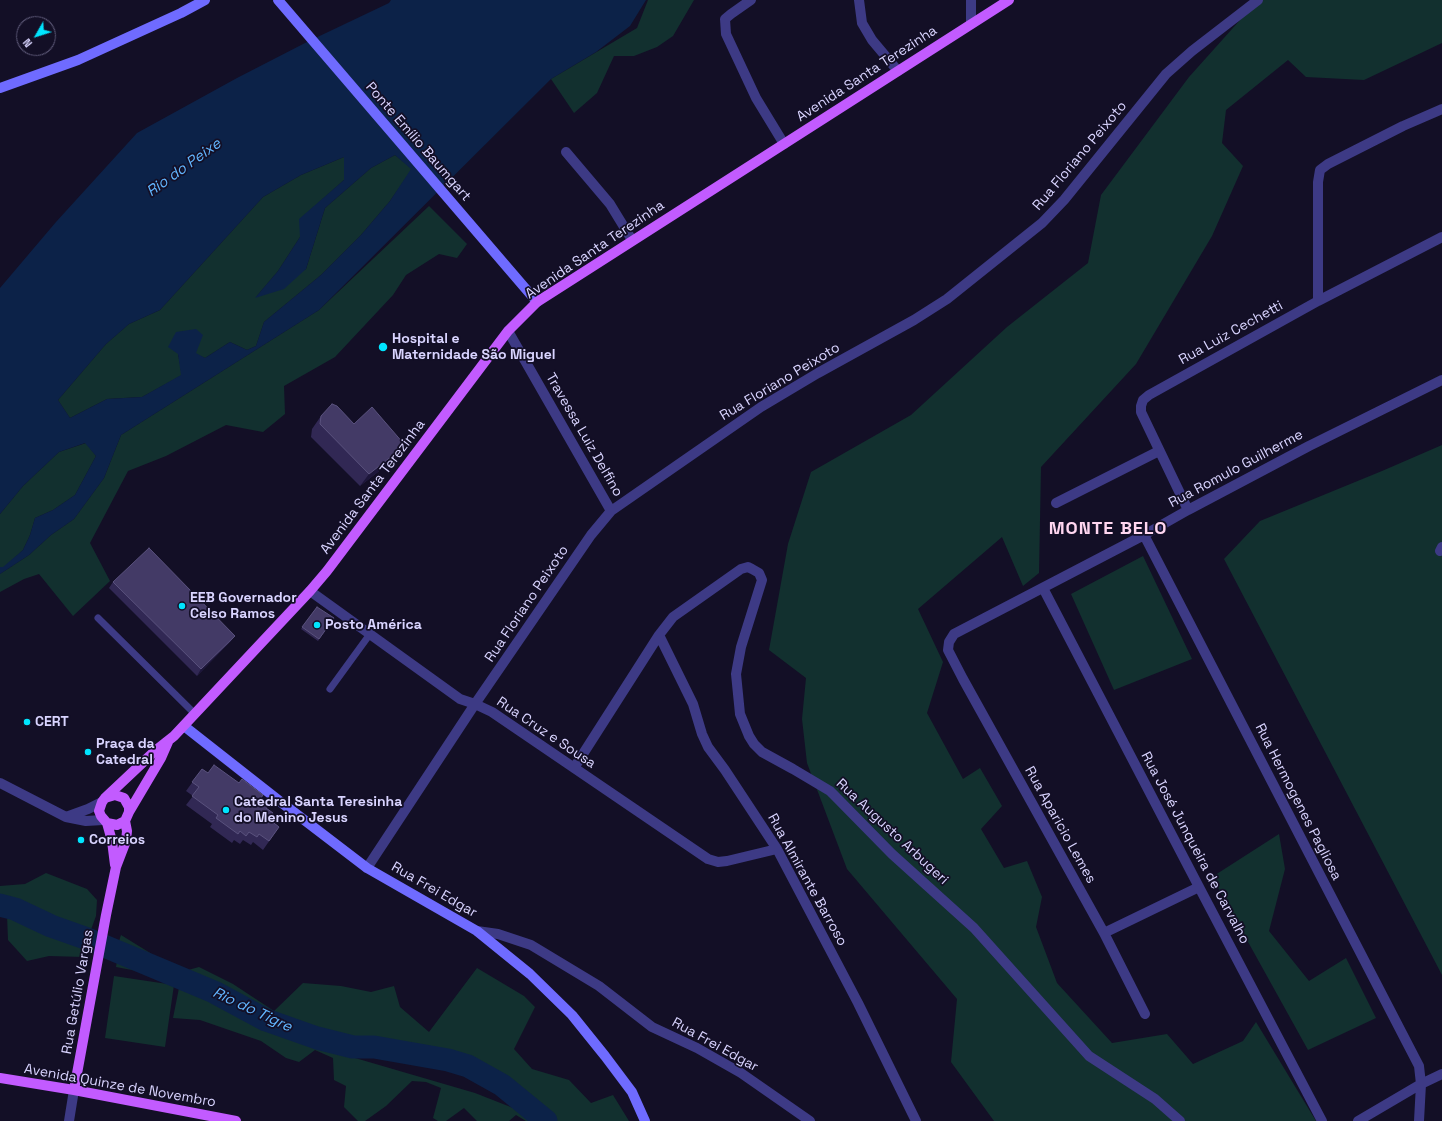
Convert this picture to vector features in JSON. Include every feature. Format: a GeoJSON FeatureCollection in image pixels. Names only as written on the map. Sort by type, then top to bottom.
{"type":"FeatureCollection","features":[{"type":"Feature","properties":{"kind":"main road","name":"Avenida Santa Terezinha"},"geometry":{"type":"LineString","coordinates":[[104,800],[155,751],[184,726],[310,591],[327,571],[508,331],[537,302],[1009,0]]}},
{"type":"Feature","properties":{"kind":"main road","name":"Avenida Santa Terezinha"},"geometry":{"type":"LineString","coordinates":[[127,816],[161,758],[168,741]]}},
{"type":"Feature","properties":{"kind":"main road"},"geometry":{"type":"LineString","coordinates":[[115,795],[124,798],[129,807],[127,816],[117,825],[105,822],[100,811],[104,800],[115,795]]}},
{"type":"Feature","properties":{"kind":"main road","name":"Rua Getúlio Vargas"},"geometry":{"type":"LineString","coordinates":[[74,1090],[106,915],[116,867],[126,840],[127,816]]}},
{"type":"Feature","properties":{"kind":"main road","name":"Rua Getúlio Vargas"},"geometry":{"type":"LineString","coordinates":[[105,822],[112,841],[116,867]]}},
{"type":"Feature","properties":{"kind":"main road","name":"Avenida Quinze de Novembro"},"geometry":{"type":"LineString","coordinates":[[0,1078],[74,1090],[236,1121]]}},
{"type":"Feature","properties":{"kind":"street"},"geometry":{"type":"LineString","coordinates":[[0,88],[78,60],[181,13],[205,0]]}},
{"type":"Feature","properties":{"kind":"street","name":"Ponte Emílio Baumgart"},"geometry":{"type":"LineString","coordinates":[[278,0],[537,302]]}},
{"type":"Feature","properties":{"kind":"street"},"geometry":{"type":"LineString","coordinates":[[751,0],[725,19],[724,26],[726,34],[756,98],[784,144]]}},
{"type":"Feature","properties":{"kind":"street"},"geometry":{"type":"LineString","coordinates":[[859,0],[862,22],[872,40],[898,71]]}},
{"type":"Feature","properties":{"kind":"street"},"geometry":{"type":"LineString","coordinates":[[971,0],[971,24]]}},
{"type":"Feature","properties":{"kind":"street","name":"Rua Floriano Peixoto"},"geometry":{"type":"LineString","coordinates":[[367,868],[475,704],[591,535],[611,511],[760,407],[914,320],[947,299],[1042,223],[1064,200],[1166,74],[1192,51],[1258,0]]}},
{"type":"Feature","properties":{"kind":"street"},"geometry":{"type":"LineString","coordinates":[[1318,301],[1318,182],[1320,170],[1328,164],[1402,126],[1442,108]]}},
{"type":"Feature","properties":{"kind":"street"},"geometry":{"type":"LineString","coordinates":[[566,152],[610,204],[632,240]]}},
{"type":"Feature","properties":{"kind":"street","name":"Rua Luiz Cechetti"},"geometry":{"type":"LineString","coordinates":[[1188,510],[1141,412],[1141,406],[1144,400],[1149,395],[1318,301],[1442,237]]}},
{"type":"Feature","properties":{"kind":"street","name":"Travessa Luiz Delfino"},"geometry":{"type":"LineString","coordinates":[[508,331],[611,511]]}},
{"type":"Feature","properties":{"kind":"street","name":"Rua Romulo Guilherme"},"geometry":{"type":"LineString","coordinates":[[948,650],[949,642],[954,634],[1144,535],[1309,446],[1442,380]]}},
{"type":"Feature","properties":{"kind":"street"},"geometry":{"type":"LineString","coordinates":[[1056,503],[1159,451]]}},
{"type":"Feature","properties":{"kind":"street","name":"Rua Hermogenes Pagliosa"},"geometry":{"type":"LineString","coordinates":[[1144,535],[1419,1066],[1421,1084],[1419,1121]]}},
{"type":"Feature","properties":{"kind":"street","name":"Rua Augusto Arbugeri"},"geometry":{"type":"LineString","coordinates":[[574,768],[659,635],[673,618],[741,569],[748,567],[759,573],[762,580],[741,647],[736,674],[740,714],[754,744],[762,752],[793,768],[830,791],[892,854],[974,928],[1088,1056],[1155,1100],[1180,1121]]}},
{"type":"Feature","properties":{"kind":"street","name":"Rua José Junqueira de Carvalho"},"geometry":{"type":"LineString","coordinates":[[1043,588],[1322,1121]]}},
{"type":"Feature","properties":{"kind":"street","name":"Rua Cruz e Sousa"},"geometry":{"type":"LineString","coordinates":[[310,591],[460,700],[475,704],[492,712],[708,859],[718,862],[727,861],[777,849]]}},
{"type":"Feature","properties":{"kind":"street","name":"Rua Almirante Barroso"},"geometry":{"type":"LineString","coordinates":[[659,635],[693,704],[702,734],[708,747],[777,849],[858,1003],[916,1121]]}},
{"type":"Feature","properties":{"kind":"street","name":"Rua Aparicio Lemes"},"geometry":{"type":"LineString","coordinates":[[948,650],[1104,934],[1145,1014]]}},
{"type":"Feature","properties":{"kind":"street","name":"Rua Frei Edgar"},"geometry":{"type":"LineString","coordinates":[[184,726],[367,868],[477,931],[498,934],[531,945],[599,986],[652,1027],[697,1048],[741,1073],[810,1121]]}},
{"type":"Feature","properties":{"kind":"street"},"geometry":{"type":"LineString","coordinates":[[0,783],[66,817],[86,821],[105,822]]}},
{"type":"Feature","properties":{"kind":"street"},"geometry":{"type":"LineString","coordinates":[[66,817],[88,809],[104,800]]}},
{"type":"Feature","properties":{"kind":"street"},"geometry":{"type":"LineString","coordinates":[[1104,934],[1199,887]]}},
{"type":"Feature","properties":{"kind":"street"},"geometry":{"type":"LineString","coordinates":[[477,931],[530,974],[572,1015],[632,1092],[645,1121]]}},
{"type":"Feature","properties":{"kind":"street"},"geometry":{"type":"LineString","coordinates":[[1358,1121],[1421,1084],[1442,1074]]}},
{"type":"Feature","properties":{"kind":"street","name":"Rua Getúlio Vargas"},"geometry":{"type":"LineString","coordinates":[[69,1121],[74,1090]]}},
{"type":"Feature","properties":{"kind":"lane"},"geometry":{"type":"LineString","coordinates":[[98,618],[195,714]]}},
{"type":"Feature","properties":{"kind":"lane"},"geometry":{"type":"LineString","coordinates":[[330,689],[370,634]]}},
{"type":"Feature","properties":{"kind":"green space"},"geometry":{"type":"Polygon","coordinates":[[[648,0],[694,0],[673,36],[657,47],[634,56],[614,56],[597,93],[574,113],[551,79],[637,28],[648,0]]]}},
{"type":"Feature","properties":{"kind":"green space"},"geometry":{"type":"Polygon","coordinates":[[[1258,0],[1442,0],[1442,43],[1364,80],[1306,77],[1288,60],[1226,110],[1222,143],[1243,166],[1212,236],[1136,364],[1041,467],[1039,573],[1023,586],[1002,537],[918,609],[943,662],[927,713],[963,779],[980,768],[1002,806],[981,829],[1004,868],[1027,861],[1042,897],[1036,927],[1057,983],[1112,1043],[1167,1034],[1193,1064],[1243,1041],[1256,1022],[1316,1121],[994,1121],[951,1062],[957,999],[847,869],[807,763],[802,719],[806,678],[769,650],[788,544],[811,472],[911,415],[1007,327],[1088,263],[1101,195],[1189,77],[1258,0]]]}},
{"type":"Feature","properties":{"kind":"green space"},"geometry":{"type":"Polygon","coordinates":[[[395,155],[412,169],[390,201],[361,235],[321,275],[264,322],[256,346],[247,350],[230,342],[205,358],[196,354],[178,354],[182,375],[142,397],[107,399],[70,418],[58,400],[106,344],[129,324],[160,310],[263,197],[301,175],[344,157],[344,180],[300,219],[300,237],[278,271],[256,297],[306,269],[325,208],[371,168],[395,155]]]}},
{"type":"Feature","properties":{"kind":"green space"},"geometry":{"type":"Polygon","coordinates":[[[429,206],[467,244],[457,258],[439,254],[406,275],[393,295],[335,357],[284,386],[285,414],[263,432],[226,425],[166,456],[128,471],[90,543],[110,581],[73,616],[39,574],[24,579],[0,592],[0,574],[29,555],[51,535],[74,519],[104,478],[121,435],[319,310],[429,206]]]}},
{"type":"Feature","properties":{"kind":"green space"},"geometry":{"type":"Polygon","coordinates":[[[86,443],[96,456],[75,495],[53,510],[35,518],[30,535],[23,550],[3,568],[0,567],[0,514],[23,486],[59,452],[86,443]]]}},
{"type":"Feature","properties":{"kind":"green space"},"geometry":{"type":"Polygon","coordinates":[[[1442,445],[1442,975],[1224,559],[1260,521],[1442,445]]]}},
{"type":"Feature","properties":{"kind":"green space"},"geometry":{"type":"Polygon","coordinates":[[[1143,556],[1192,659],[1114,690],[1071,594],[1143,556]]]}},
{"type":"Feature","properties":{"kind":"green space"},"geometry":{"type":"Polygon","coordinates":[[[1279,834],[1285,869],[1269,931],[1309,981],[1346,958],[1376,1018],[1308,1050],[1212,877],[1279,834]]]}},
{"type":"Feature","properties":{"kind":"green space"},"geometry":{"type":"Polygon","coordinates":[[[46,873],[87,889],[97,900],[96,916],[89,935],[72,930],[0,900],[0,886],[25,884],[46,873]]]}},
{"type":"Feature","properties":{"kind":"green space"},"geometry":{"type":"Polygon","coordinates":[[[7,915],[86,946],[84,957],[49,956],[27,961],[8,940],[7,915]]]}},
{"type":"Feature","properties":{"kind":"green space"},"geometry":{"type":"Polygon","coordinates":[[[121,935],[181,972],[199,967],[233,984],[274,1011],[303,983],[341,986],[371,992],[394,986],[400,1007],[429,1032],[477,968],[524,996],[535,1007],[514,1049],[532,1069],[569,1080],[591,1103],[613,1095],[629,1121],[557,1121],[473,1064],[442,1055],[299,1030],[132,951],[117,947],[121,935]]]}},
{"type":"Feature","properties":{"kind":"green space"},"geometry":{"type":"Polygon","coordinates":[[[118,955],[176,981],[193,994],[290,1039],[475,1093],[531,1115],[539,1121],[526,1121],[516,1115],[509,1121],[477,1121],[464,1108],[446,1121],[438,1121],[433,1118],[441,1088],[426,1082],[412,1081],[386,1106],[365,1121],[358,1121],[344,1107],[346,1086],[334,1080],[333,1058],[315,1050],[299,1062],[286,1058],[261,1041],[200,1020],[173,1018],[179,988],[169,980],[153,974],[116,967],[118,955]]]}},
{"type":"Feature","properties":{"kind":"green space"},"geometry":{"type":"Polygon","coordinates":[[[114,976],[174,985],[165,1047],[105,1038],[114,976]]]}},
{"type":"Feature","properties":{"kind":"water","name":"Rio do Peixe"},"geometry":{"type":"Polygon","coordinates":[[[391,0],[646,0],[630,26],[596,52],[551,79],[319,310],[121,435],[104,478],[74,519],[51,535],[29,555],[0,574],[0,567],[3,567],[23,550],[30,535],[35,518],[53,510],[75,495],[96,456],[85,443],[59,452],[23,486],[0,514],[0,288],[56,222],[137,133],[237,78],[307,42],[389,3],[391,0]],[[395,155],[371,168],[325,208],[306,269],[284,289],[255,298],[278,271],[300,237],[299,219],[344,180],[344,157],[301,175],[263,197],[160,310],[129,324],[106,344],[58,400],[70,418],[107,399],[142,397],[181,375],[178,354],[168,347],[176,332],[196,329],[203,335],[196,353],[205,358],[230,342],[247,350],[256,346],[264,322],[321,275],[361,235],[390,201],[411,169],[395,155]]]}},
{"type":"Feature","properties":{"kind":"building"},"geometry":{"type":"Polygon","coordinates":[[[332,404],[337,406],[354,424],[372,407],[404,444],[392,456],[369,474],[320,424],[321,416],[332,404]]]}},
{"type":"Feature","properties":{"kind":"building","name":"EEB Governador Celso Ramos"},"geometry":{"type":"Polygon","coordinates":[[[149,548],[235,636],[201,669],[113,582],[149,548]]]}},
{"type":"Feature","properties":{"kind":"building","name":"Posto América"},"geometry":{"type":"Polygon","coordinates":[[[317,607],[334,618],[319,639],[302,627],[317,607]]]}},
{"type":"Feature","properties":{"kind":"building","name":"Catedral Santa Teresinha do Menino Jesus"},"geometry":{"type":"Polygon","coordinates":[[[214,765],[239,783],[242,779],[263,795],[261,798],[269,804],[266,808],[273,813],[269,819],[279,827],[269,841],[259,834],[257,837],[249,832],[246,836],[240,831],[238,834],[216,818],[218,815],[192,796],[199,787],[192,782],[202,769],[208,773],[214,765]]]}},
{"type":"Feature","properties":{"kind":"waterway","name":"Rio do Tigre"},"geometry":{"type":"LineString","coordinates":[[0,905],[15,909],[51,926],[85,938],[214,992],[266,1020],[317,1038],[353,1047],[374,1047],[448,1060],[468,1066],[502,1085],[546,1121]]}},
{"type":"Feature","properties":{"kind":"place","name":"Hospital e Maternidade São Miguel"},"geometry":{"type":"Point","coordinates":[383,347]}},
{"type":"Feature","properties":{"kind":"place","name":"EEB Governador Celso Ramos"},"geometry":{"type":"Point","coordinates":[182,606]}},
{"type":"Feature","properties":{"kind":"place","name":"Posto América"},"geometry":{"type":"Point","coordinates":[317,625]}},
{"type":"Feature","properties":{"kind":"place","name":"CERT"},"geometry":{"type":"Point","coordinates":[27,722]}},
{"type":"Feature","properties":{"kind":"place","name":"Praça da Catedral"},"geometry":{"type":"Point","coordinates":[88,752]}},
{"type":"Feature","properties":{"kind":"place","name":"Catedral Santa Teresinha do Menino Jesus"},"geometry":{"type":"Point","coordinates":[226,810]}},
{"type":"Feature","properties":{"kind":"place","name":"Correios"},"geometry":{"type":"Point","coordinates":[81,840]}},
{"type":"Feature","properties":{"kind":"district","name":"MONTE BELO"},"geometry":{"type":"Point","coordinates":[1108,529]}}]}
